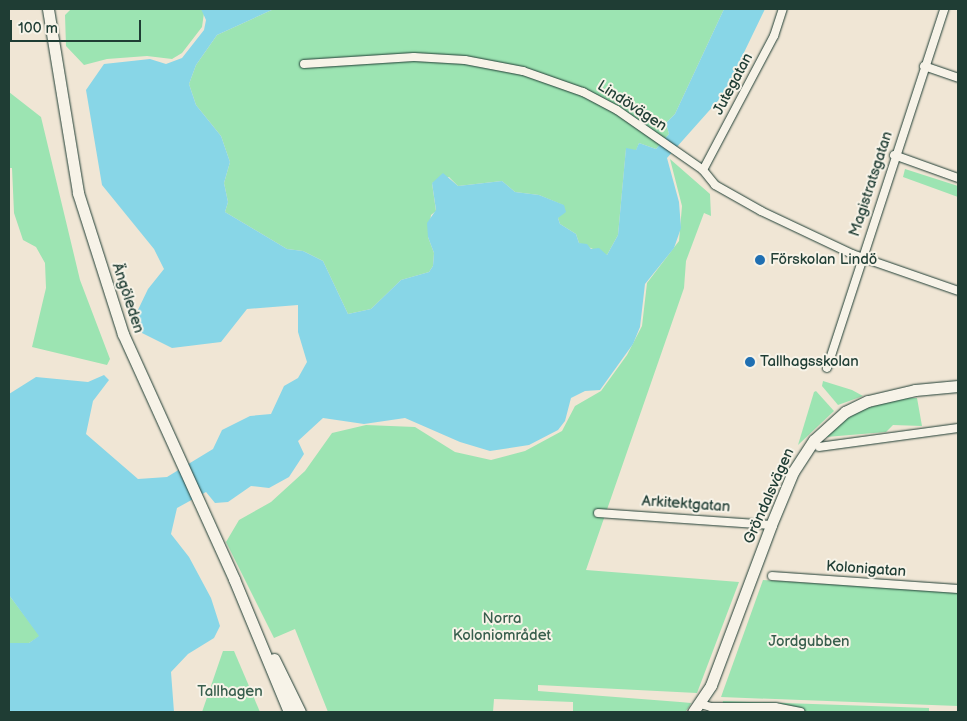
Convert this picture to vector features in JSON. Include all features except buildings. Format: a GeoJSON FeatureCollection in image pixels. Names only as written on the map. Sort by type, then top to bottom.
{"type":"FeatureCollection","features":[{"type":"Feature","properties":{"kind":"main road","name":"Ängöleden"},"geometry":{"type":"LineString","coordinates":[[48,9],[78,193],[123,334],[200,508],[300,712]]}},
{"type":"Feature","properties":{"kind":"main road","name":"Gröndalsvägen"},"geometry":{"type":"LineString","coordinates":[[696,708],[711,685],[771,525],[803,454],[829,424],[861,404],[901,393],[958,386]]}},
{"type":"Feature","properties":{"kind":"main road","name":"Ängöleden"},"geometry":{"type":"LineString","coordinates":[[234,579],[289,712]]}},
{"type":"Feature","properties":{"kind":"street","name":"Jutegatan"},"geometry":{"type":"LineString","coordinates":[[703,170],[774,36],[783,9]]}},
{"type":"Feature","properties":{"kind":"street","name":"Magistratsgatan"},"geometry":{"type":"LineString","coordinates":[[827,368],[894,156],[944,9]]}},
{"type":"Feature","properties":{"kind":"street","name":"Lindövägen"},"geometry":{"type":"LineString","coordinates":[[304,64],[414,57],[490,63],[583,92],[617,110],[703,170],[705,177],[721,189],[862,258],[958,291]]}},
{"type":"Feature","properties":{"kind":"street"},"geometry":{"type":"LineString","coordinates":[[924,66],[958,78]]}},
{"type":"Feature","properties":{"kind":"street"},"geometry":{"type":"LineString","coordinates":[[894,156],[958,178]]}},
{"type":"Feature","properties":{"kind":"street"},"geometry":{"type":"LineString","coordinates":[[819,447],[958,428]]}},
{"type":"Feature","properties":{"kind":"street","name":"Arkitektgatan"},"geometry":{"type":"LineString","coordinates":[[598,513],[771,525]]}},
{"type":"Feature","properties":{"kind":"street","name":"Kolonigatan"},"geometry":{"type":"LineString","coordinates":[[772,576],[958,589]]}},
{"type":"Feature","properties":{"kind":"street"},"geometry":{"type":"LineString","coordinates":[[696,708],[774,707],[801,712]]}},
{"type":"Feature","properties":{"kind":"green space"},"geometry":{"type":"Polygon","coordinates":[[[71,9],[201,9],[204,13],[202,27],[182,53],[172,59],[147,56],[107,59],[84,65],[66,46],[65,15],[71,9]]]}},
{"type":"Feature","properties":{"kind":"green space"},"geometry":{"type":"Polygon","coordinates":[[[274,9],[724,9],[675,114],[666,123],[669,134],[656,149],[639,143],[636,151],[626,149],[618,235],[607,255],[579,243],[576,234],[560,224],[558,218],[563,205],[539,195],[515,192],[502,181],[458,186],[449,177],[432,183],[436,211],[431,215],[428,237],[434,253],[433,266],[429,272],[401,280],[371,309],[348,314],[323,261],[303,251],[287,249],[225,212],[228,202],[224,183],[230,162],[221,136],[196,105],[189,84],[196,65],[217,35],[274,9]]]}},
{"type":"Feature","properties":{"kind":"green space"},"geometry":{"type":"Polygon","coordinates":[[[9,92],[41,117],[80,280],[110,359],[107,365],[32,347],[46,288],[45,263],[36,247],[23,240],[14,213],[12,168],[9,168],[9,92]]]}},
{"type":"Feature","properties":{"kind":"green space","name":"Norra Koloniområdet"},"geometry":{"type":"Polygon","coordinates":[[[670,159],[710,194],[711,216],[704,213],[686,261],[684,288],[586,570],[739,582],[697,693],[538,685],[538,691],[691,703],[689,707],[685,712],[573,712],[573,702],[494,699],[493,712],[328,712],[295,629],[274,638],[226,542],[239,520],[271,502],[305,471],[332,433],[366,425],[415,427],[455,452],[491,460],[525,451],[562,431],[575,406],[601,391],[627,355],[642,326],[647,283],[679,241],[682,206],[670,159]]]}},
{"type":"Feature","properties":{"kind":"green space"},"geometry":{"type":"Polygon","coordinates":[[[905,169],[958,186],[958,197],[903,177],[905,169]]]}},
{"type":"Feature","properties":{"kind":"green space"},"geometry":{"type":"Polygon","coordinates":[[[823,381],[852,390],[863,396],[838,405],[822,386],[823,381]]]}},
{"type":"Feature","properties":{"kind":"green space"},"geometry":{"type":"Polygon","coordinates":[[[816,391],[834,411],[798,445],[814,392],[816,391]]]}},
{"type":"Feature","properties":{"kind":"green space"},"geometry":{"type":"Polygon","coordinates":[[[901,398],[917,398],[922,426],[893,425],[886,432],[826,437],[841,422],[864,409],[901,398]]]}},
{"type":"Feature","properties":{"kind":"green space","name":"Jordgubben"},"geometry":{"type":"Polygon","coordinates":[[[763,580],[958,592],[958,706],[721,697],[763,580]]]}},
{"type":"Feature","properties":{"kind":"green space"},"geometry":{"type":"Polygon","coordinates":[[[9,595],[40,636],[29,643],[9,643],[9,595]]]}},
{"type":"Feature","properties":{"kind":"green space","name":"Tallhagen"},"geometry":{"type":"Polygon","coordinates":[[[223,651],[234,651],[260,712],[202,712],[223,651]]]}},
{"type":"Feature","properties":{"kind":"green space"},"geometry":{"type":"Polygon","coordinates":[[[723,701],[929,708],[929,712],[721,712],[723,701]]]}},
{"type":"Feature","properties":{"kind":"water"},"geometry":{"type":"Polygon","coordinates":[[[201,9],[274,9],[217,35],[196,65],[189,84],[196,105],[221,136],[230,162],[224,183],[228,202],[225,212],[287,249],[303,251],[323,261],[348,314],[371,309],[401,280],[429,272],[433,266],[434,253],[428,237],[427,223],[436,210],[432,183],[443,173],[458,186],[502,181],[515,192],[539,195],[564,205],[566,212],[558,218],[560,224],[576,234],[579,243],[587,244],[591,249],[599,248],[607,255],[618,235],[626,148],[636,150],[639,143],[656,149],[669,134],[666,123],[675,114],[724,9],[765,9],[724,94],[667,158],[679,202],[681,228],[674,248],[645,284],[640,327],[633,344],[600,390],[585,391],[571,398],[565,421],[558,430],[529,445],[490,451],[460,442],[405,418],[364,424],[323,418],[298,441],[304,454],[289,477],[269,488],[251,486],[228,502],[215,503],[206,492],[177,508],[171,534],[189,557],[211,598],[220,626],[214,638],[188,654],[171,672],[174,712],[9,712],[9,643],[29,643],[39,636],[9,595],[9,394],[36,377],[88,382],[104,375],[109,380],[93,401],[86,434],[138,479],[167,477],[213,449],[222,430],[250,416],[271,414],[284,386],[298,378],[307,362],[298,332],[298,305],[247,309],[221,342],[172,348],[142,333],[136,314],[148,289],[164,269],[154,249],[102,185],[86,90],[104,64],[150,59],[166,64],[182,58],[204,30],[206,20],[201,9]]]}},
{"type":"Feature","properties":{"kind":"place","name":"Förskolan Lindö"},"geometry":{"type":"Point","coordinates":[760,260]}},
{"type":"Feature","properties":{"kind":"place","name":"Tallhagsskolan"},"geometry":{"type":"Point","coordinates":[750,362]}}]}
